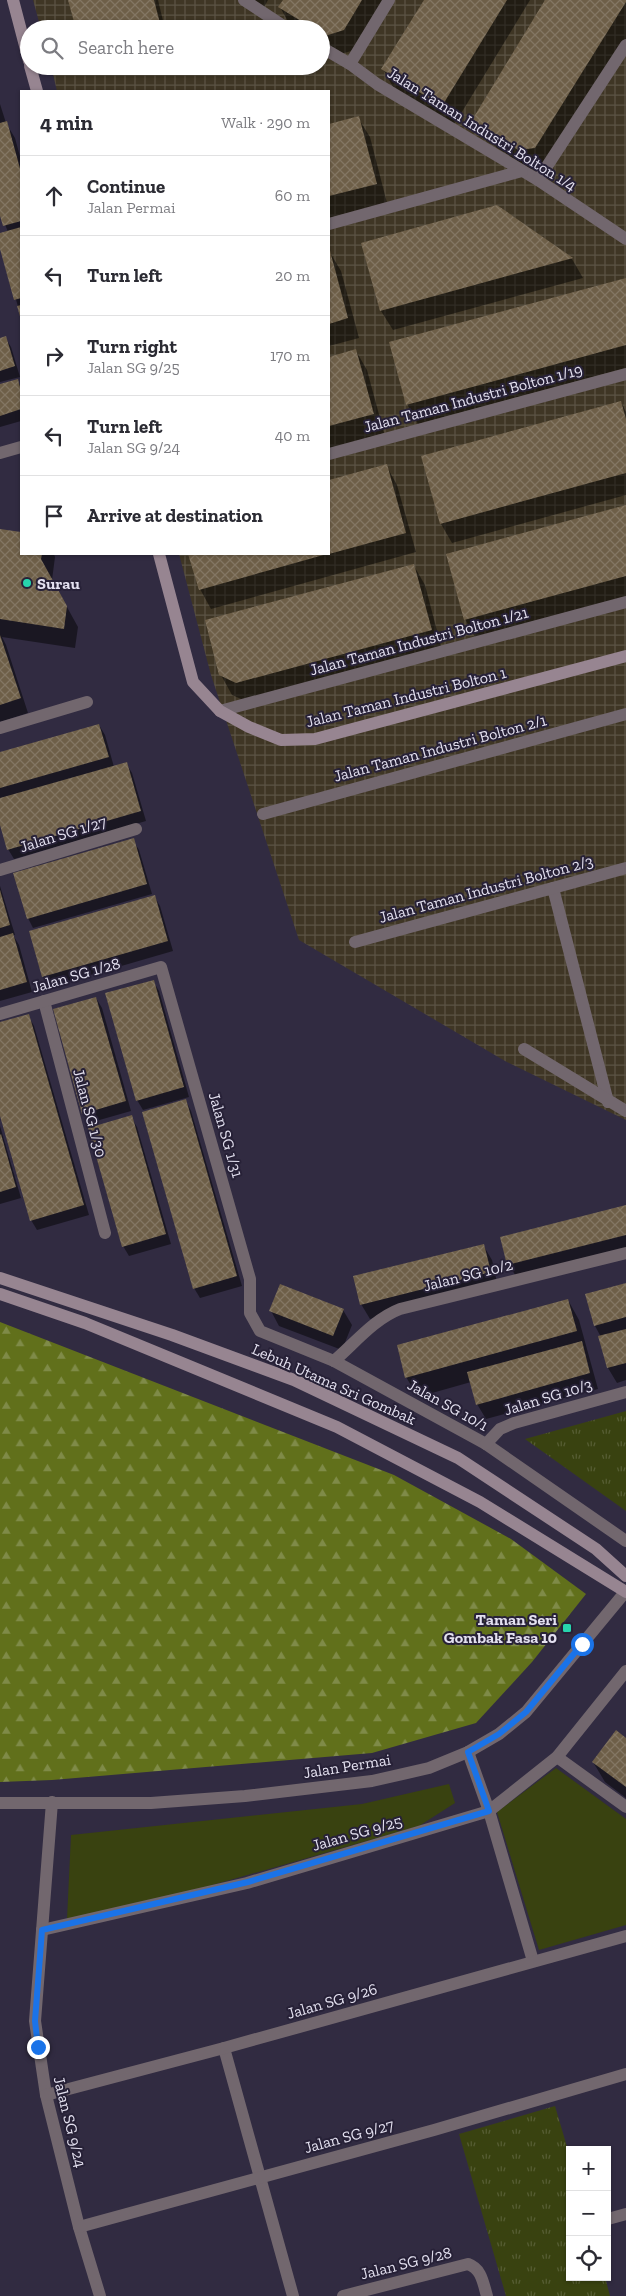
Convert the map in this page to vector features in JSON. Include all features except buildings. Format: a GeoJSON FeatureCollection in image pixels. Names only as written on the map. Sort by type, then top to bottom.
{"type":"FeatureCollection","features":[{"type":"Feature","properties":{"kind":"street"},"geometry":{"type":"LineString","coordinates":[[13,0],[20,27]]}},
{"type":"Feature","properties":{"kind":"street"},"geometry":{"type":"LineString","coordinates":[[244,0],[274,20]]}},
{"type":"Feature","properties":{"kind":"street"},"geometry":{"type":"LineString","coordinates":[[350,64],[389,0]]}},
{"type":"Feature","properties":{"kind":"street"},"geometry":{"type":"LineString","coordinates":[[538,180],[626,45]]}},
{"type":"Feature","properties":{"kind":"street","name":"Jalan Taman Industri Bolton 1/4"},"geometry":{"type":"LineString","coordinates":[[330,52],[377,84],[538,180],[626,240]]}},
{"type":"Feature","properties":{"kind":"street"},"geometry":{"type":"LineString","coordinates":[[33,75],[37,90]]}},
{"type":"Feature","properties":{"kind":"street"},"geometry":{"type":"LineString","coordinates":[[330,224],[522,170]]}},
{"type":"Feature","properties":{"kind":"street","name":"Jalan Taman Industri Bolton 1/19"},"geometry":{"type":"LineString","coordinates":[[330,454],[626,374]]}},
{"type":"Feature","properties":{"kind":"street"},"geometry":{"type":"LineString","coordinates":[[0,453],[20,447]]}},
{"type":"Feature","properties":{"kind":"street","name":"Jalan Taman Industri Bolton 1"},"geometry":{"type":"LineString","coordinates":[[159,555],[193,682],[220,711],[249,728],[281,740],[315,739],[626,656]]}},
{"type":"Feature","properties":{"kind":"street","name":"Jalan Taman Industri Bolton 1/21"},"geometry":{"type":"LineString","coordinates":[[220,711],[626,602]]}},
{"type":"Feature","properties":{"kind":"street"},"geometry":{"type":"LineString","coordinates":[[0,728],[87,702]]}},
{"type":"Feature","properties":{"kind":"street","name":"Jalan Taman Industri Bolton 2/1"},"geometry":{"type":"LineString","coordinates":[[263,814],[626,714]]}},
{"type":"Feature","properties":{"kind":"street","name":"Jalan SG 1/27"},"geometry":{"type":"LineString","coordinates":[[0,870],[136,829]]}},
{"type":"Feature","properties":{"kind":"street","name":"Jalan Taman Industri Bolton 2/3"},"geometry":{"type":"LineString","coordinates":[[355,942],[626,868]]}},
{"type":"Feature","properties":{"kind":"street"},"geometry":{"type":"LineString","coordinates":[[552,888],[608,1102]]}},
{"type":"Feature","properties":{"kind":"street","name":"Jalan SG 1/28"},"geometry":{"type":"LineString","coordinates":[[0,1014],[161,966]]}},
{"type":"Feature","properties":{"kind":"street","name":"Jalan SG 1/31"},"geometry":{"type":"LineString","coordinates":[[161,966],[250,1279],[250,1313]]}},
{"type":"Feature","properties":{"kind":"street","name":"Jalan SG 1/30"},"geometry":{"type":"LineString","coordinates":[[44,1001],[105,1233]]}},
{"type":"Feature","properties":{"kind":"street"},"geometry":{"type":"LineString","coordinates":[[524,1049],[608,1102],[626,1111]]}},
{"type":"Feature","properties":{"kind":"street","name":"Jalan SG 10/2"},"geometry":{"type":"LineString","coordinates":[[334,1361],[388,1313],[626,1253]]}},
{"type":"Feature","properties":{"kind":"street","name":"Lebuh Utama Sri Gombak"},"geometry":{"type":"LineString","coordinates":[[0,1278],[172,1335],[294,1380],[458,1458],[596,1549],[626,1576]]}},
{"type":"Feature","properties":{"kind":"street"},"geometry":{"type":"LineString","coordinates":[[0,1294],[85,1323],[337,1427],[480,1502],[626,1592]]}},
{"type":"Feature","properties":{"kind":"street","name":"Jalan SG 10/1"},"geometry":{"type":"LineString","coordinates":[[250,1313],[260,1331],[334,1361],[486,1444],[626,1541]]}},
{"type":"Feature","properties":{"kind":"street","name":"Jalan SG 10/3"},"geometry":{"type":"LineString","coordinates":[[486,1444],[500,1430],[514,1423],[626,1392]]}},
{"type":"Feature","properties":{"kind":"street","name":"Jalan Permai"},"geometry":{"type":"LineString","coordinates":[[0,1803],[152,1803],[244,1796],[372,1780],[429,1768],[468,1752],[499,1734],[526,1712],[626,1592]]}},
{"type":"Feature","properties":{"kind":"street","name":"Jalan SG 9/25"},"geometry":{"type":"LineString","coordinates":[[42,1930],[248,1882],[489,1811],[557,1757],[626,1671]]}},
{"type":"Feature","properties":{"kind":"street"},"geometry":{"type":"LineString","coordinates":[[468,1752],[489,1811],[533,1961]]}},
{"type":"Feature","properties":{"kind":"street"},"geometry":{"type":"LineString","coordinates":[[557,1757],[626,1807]]}},
{"type":"Feature","properties":{"kind":"street","name":"Jalan SG 9/24"},"geometry":{"type":"LineString","coordinates":[[52,1802],[35,2021],[46,2095],[79,2227],[100,2296]]}},
{"type":"Feature","properties":{"kind":"street","name":"Jalan SG 9/26"},"geometry":{"type":"LineString","coordinates":[[46,2095],[224,2048],[626,1936]]}},
{"type":"Feature","properties":{"kind":"street"},"geometry":{"type":"LineString","coordinates":[[224,2048],[293,2296]]}},
{"type":"Feature","properties":{"kind":"street","name":"Jalan SG 9/27"},"geometry":{"type":"LineString","coordinates":[[79,2227],[259,2176],[434,2130],[626,2074]]}},
{"type":"Feature","properties":{"kind":"street"},"geometry":{"type":"LineString","coordinates":[[611,2218],[626,2214]]}},
{"type":"Feature","properties":{"kind":"street","name":"Jalan SG 9/28"},"geometry":{"type":"LineString","coordinates":[[343,2296],[468,2264],[476,2267],[480,2273],[487,2296]]}},
{"type":"Feature","properties":{"kind":"shaded area"},"geometry":{"type":"Polygon","coordinates":[[[33,0],[626,0],[626,1120],[505,1061],[299,940],[211,675],[179,555],[330,555],[330,90],[57,90],[53,75],[330,75],[330,20],[39,20],[33,0]]]}},
{"type":"Feature","properties":{"kind":"green space"},"geometry":{"type":"Polygon","coordinates":[[[0,1322],[394,1475],[511,1539],[586,1594],[532,1662],[476,1723],[372,1753],[52,1780],[0,1782],[0,1322]]]}},
{"type":"Feature","properties":{"kind":"green space"},"geometry":{"type":"Polygon","coordinates":[[[626,1411],[626,1511],[525,1439],[626,1411]]]}},
{"type":"Feature","properties":{"kind":"green space"},"geometry":{"type":"Polygon","coordinates":[[[556,1768],[626,1819],[626,1925],[539,1950],[497,1812],[556,1768]]]}},
{"type":"Feature","properties":{"kind":"green space"},"geometry":{"type":"Polygon","coordinates":[[[449,1784],[455,1803],[419,1826],[188,1892],[67,1919],[71,1835],[362,1804],[449,1784]]]}},
{"type":"Feature","properties":{"kind":"green space"},"geometry":{"type":"Polygon","coordinates":[[[555,2106],[567,2146],[566,2281],[606,2281],[610,2296],[506,2296],[459,2134],[555,2106]]]}},
{"type":"Feature","properties":{"kind":"place","name":"Surau"},"geometry":{"type":"Point","coordinates":[27,583]}},
{"type":"Feature","properties":{"kind":"place","name":"Taman Seri Gombak Fasa 10"},"geometry":{"type":"Point","coordinates":[567,1628]}},
{"type":"Feature","properties":{"kind":"route"},"geometry":{"type":"LineString","coordinates":[[38,2047],[35,2021],[42,1930],[248,1882],[489,1811],[468,1752],[499,1734],[526,1712],[582,1644]]}}]}
